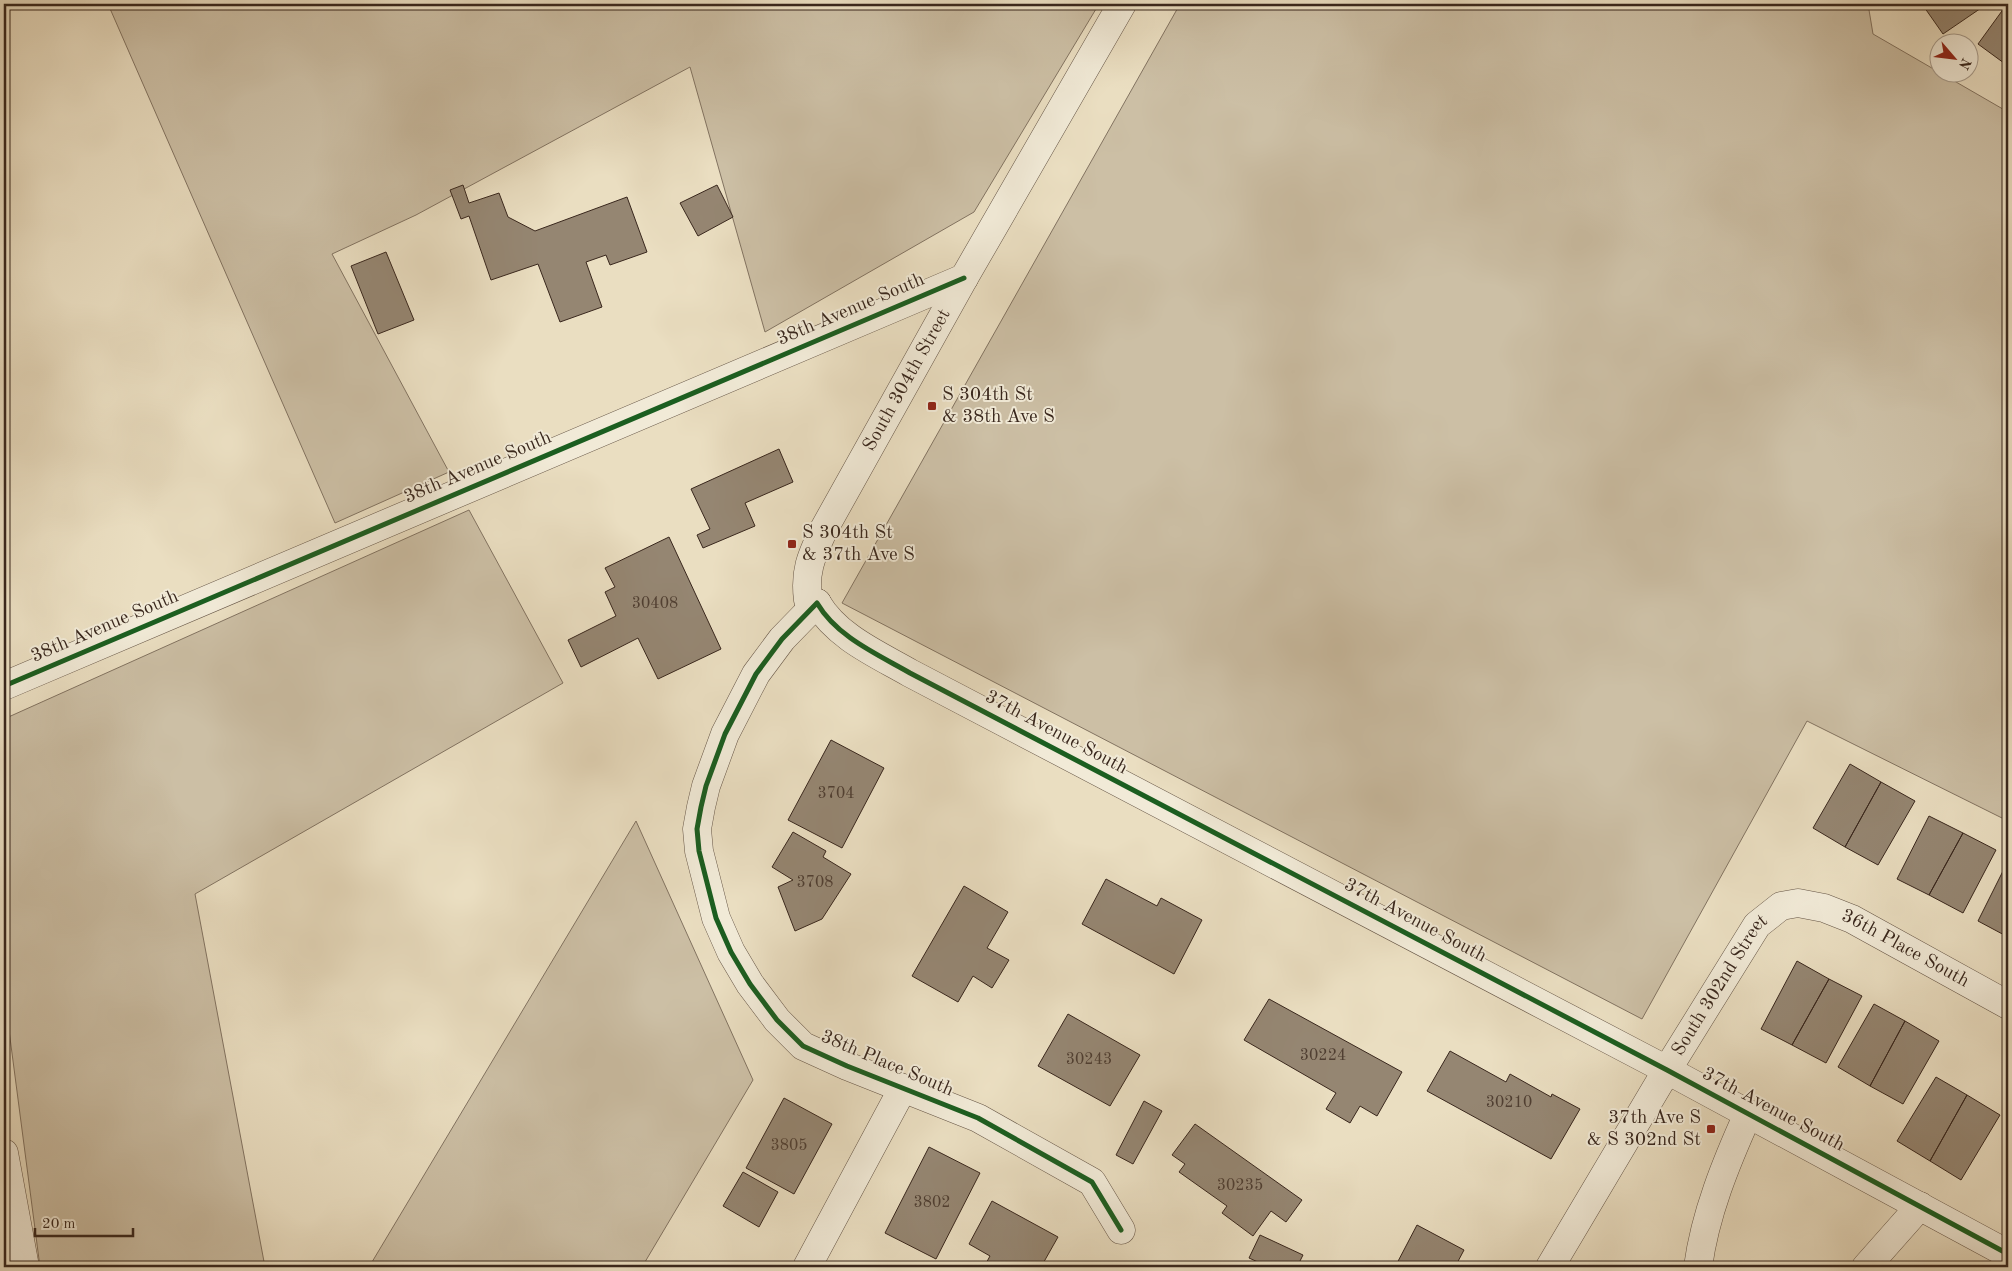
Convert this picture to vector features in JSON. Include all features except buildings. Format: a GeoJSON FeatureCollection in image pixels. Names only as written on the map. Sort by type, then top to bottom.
{"type":"FeatureCollection","features":[{"type":"Feature","properties":{"kind":"street","name":"South 304th Street"},"geometry":{"type":"LineString","coordinates":[[817,603],[808,600],[806,587],[808,566],[824,528],[964,278],[1122,4]]}},
{"type":"Feature","properties":{"kind":"street","name":"38th Avenue South"},"geometry":{"type":"LineString","coordinates":[[4,686],[964,278]]}},
{"type":"Feature","properties":{"kind":"street","name":"37th Avenue South"},"geometry":{"type":"LineString","coordinates":[[817,603],[828,620],[847,636],[910,673],[1667,1070],[2008,1254]]}},
{"type":"Feature","properties":{"kind":"street","name":"38th Place South"},"geometry":{"type":"LineString","coordinates":[[817,603],[768,654],[756,674],[725,734],[700,807],[697,829],[699,851],[716,918],[730,952],[750,984],[777,1020],[803,1046],[847,1066],[978,1118],[1092,1182],[1121,1230]]}},
{"type":"Feature","properties":{"kind":"street","name":"South 302nd Street"},"geometry":{"type":"LineString","coordinates":[[1550,1267],[1667,1070],[1757,925],[1781,906],[1798,903]]}},
{"type":"Feature","properties":{"kind":"street","name":"36th Place South"},"geometry":{"type":"LineString","coordinates":[[1798,903],[1824,908],[1852,919],[2008,1005]]}},
{"type":"Feature","properties":{"kind":"street"},"geometry":{"type":"LineString","coordinates":[[807,1267],[903,1088]]}},
{"type":"Feature","properties":{"kind":"street"},"geometry":{"type":"LineString","coordinates":[[1698,1267],[1701,1245],[1726,1164],[1748,1114]]}},
{"type":"Feature","properties":{"kind":"street"},"geometry":{"type":"LineString","coordinates":[[4,1153],[25,1267]]}},
{"type":"Feature","properties":{"kind":"street"},"geometry":{"type":"LineString","coordinates":[[1866,1267],[1920,1206]]}},
{"type":"Feature","properties":{"kind":"shaded area"},"geometry":{"type":"Polygon","coordinates":[[[108,4],[1099,4],[974,212],[765,332],[690,67],[416,215],[332,254],[449,472],[335,523],[108,4]]]}},
{"type":"Feature","properties":{"kind":"shaded area"},"geometry":{"type":"Polygon","coordinates":[[[1180,4],[1868,4],[1873,34],[1930,67],[1930,82],[1956,82],[2008,112],[2008,821],[1807,721],[1642,1019],[842,603],[1180,4]]]}},
{"type":"Feature","properties":{"kind":"shaded area"},"geometry":{"type":"Polygon","coordinates":[[[469,510],[563,683],[195,894],[265,1267],[40,1267],[4,992],[4,719],[469,510]]]}},
{"type":"Feature","properties":{"kind":"shaded area"},"geometry":{"type":"Polygon","coordinates":[[[636,821],[753,1080],[642,1267],[369,1267],[636,821]]]}},
{"type":"Feature","properties":{"kind":"cycle path"},"geometry":{"type":"LineString","coordinates":[[4,686],[964,278]]}},
{"type":"Feature","properties":{"kind":"cycle path"},"geometry":{"type":"LineString","coordinates":[[1121,1230],[1092,1182],[978,1118],[847,1066],[803,1046],[777,1020],[750,984],[731,952],[716,918],[699,851],[697,829],[706,786],[725,734],[756,674],[782,639],[817,603],[835,626],[859,644],[910,673],[1667,1070],[2008,1254]]}},
{"type":"Feature","properties":{"kind":"place","name":"S 304th St & 38th Ave S"},"geometry":{"type":"Point","coordinates":[932,406]}},
{"type":"Feature","properties":{"kind":"place","name":"S 304th St & 37th Ave S"},"geometry":{"type":"Point","coordinates":[792,544]}},
{"type":"Feature","properties":{"kind":"place","name":"37th Ave S & S 302nd St"},"geometry":{"type":"Point","coordinates":[1711,1129]}}]}
